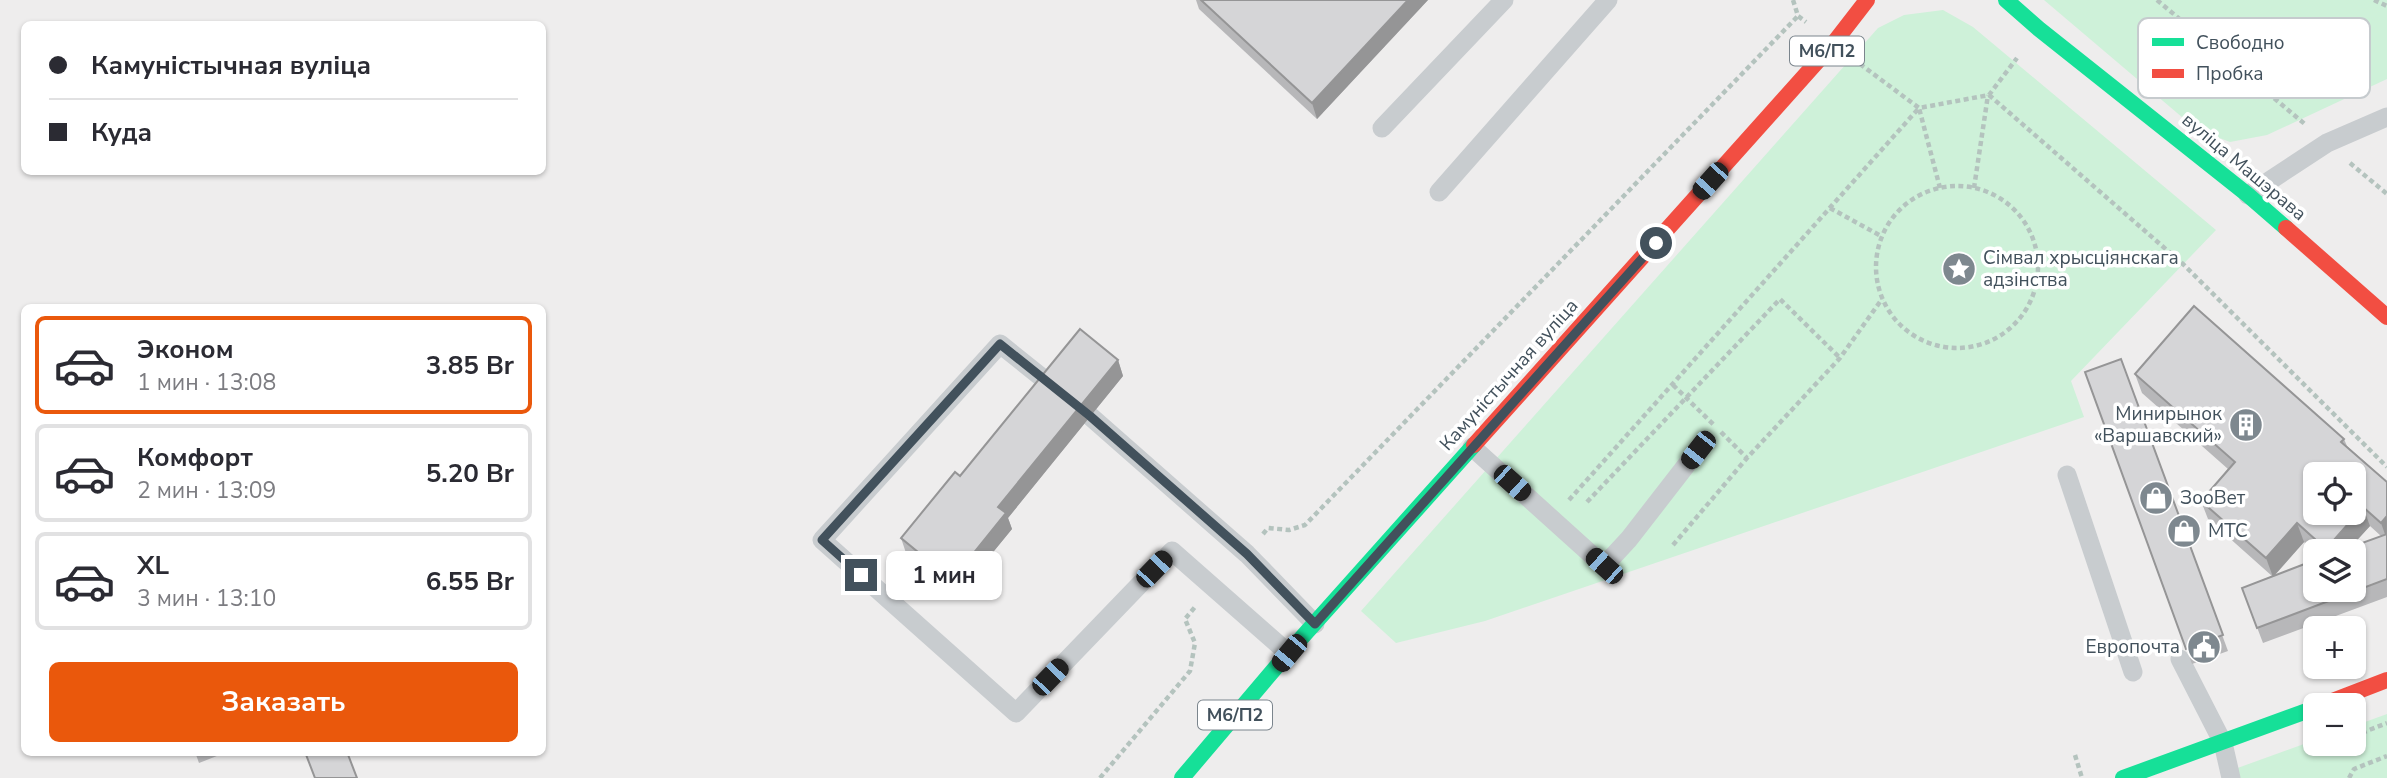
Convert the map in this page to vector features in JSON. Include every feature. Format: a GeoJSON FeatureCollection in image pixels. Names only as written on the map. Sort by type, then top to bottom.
{"type":"FeatureCollection","features":[{"type":"Feature","properties":{"kind":"main road","name":"Камуністычная вуліца"},"geometry":{"type":"LineString","coordinates":[[1182,778],[1289,653],[1833,44],[1867,0]]}},
{"type":"Feature","properties":{"kind":"main road","name":"вуліца Машэрава"},"geometry":{"type":"LineString","coordinates":[[2006,0],[2248,195],[2387,317]]}},
{"type":"Feature","properties":{"kind":"main road"},"geometry":{"type":"LineString","coordinates":[[2353,693],[2387,680]]}},
{"type":"Feature","properties":{"kind":"main road"},"geometry":{"type":"LineString","coordinates":[[2123,778],[2303,713]]}},
{"type":"Feature","properties":{"kind":"lane"},"geometry":{"type":"LineString","coordinates":[[1382,128],[1504,0]]}},
{"type":"Feature","properties":{"kind":"lane"},"geometry":{"type":"LineString","coordinates":[[1439,192],[1608,0]]}},
{"type":"Feature","properties":{"kind":"lane"},"geometry":{"type":"LineString","coordinates":[[2248,195],[2327,143],[2387,117]]}},
{"type":"Feature","properties":{"kind":"lane"},"geometry":{"type":"LineString","coordinates":[[1289,653],[1172,551],[1016,713],[822,540],[1000,344],[1090,416],[1247,554],[1315,624]]}},
{"type":"Feature","properties":{"kind":"lane"},"geometry":{"type":"LineString","coordinates":[[1472,447],[1604,566],[1629,539],[1698,450]]}},
{"type":"Feature","properties":{"kind":"lane"},"geometry":{"type":"LineString","coordinates":[[2067,475],[2133,672]]}},
{"type":"Feature","properties":{"kind":"lane"},"geometry":{"type":"LineString","coordinates":[[2180,659],[2223,743],[2231,778]]}},
{"type":"Feature","properties":{"kind":"path"},"geometry":{"type":"LineString","coordinates":[[1793,0],[1798,16],[1919,108],[1940,188]]}},
{"type":"Feature","properties":{"kind":"path"},"geometry":{"type":"LineString","coordinates":[[2157,0],[2178,18]]}},
{"type":"Feature","properties":{"kind":"path"},"geometry":{"type":"LineString","coordinates":[[2374,0],[2387,6]]}},
{"type":"Feature","properties":{"kind":"path"},"geometry":{"type":"LineString","coordinates":[[1247,554],[1268,528],[1289,530],[1305,525],[1798,16]]}},
{"type":"Feature","properties":{"kind":"path"},"geometry":{"type":"LineString","coordinates":[[1974,188],[1989,94],[2039,29]]}},
{"type":"Feature","properties":{"kind":"path"},"geometry":{"type":"LineString","coordinates":[[1552,519],[1919,108],[1989,94]]}},
{"type":"Feature","properties":{"kind":"path"},"geometry":{"type":"LineString","coordinates":[[1989,94],[2184,265],[2387,467]]}},
{"type":"Feature","properties":{"kind":"path"},"geometry":{"type":"LineString","coordinates":[[2274,98],[2387,194]]}},
{"type":"Feature","properties":{"kind":"path"},"geometry":{"type":"LineString","coordinates":[[1957,186],[1974,188],[1989,192],[2015,210],[2033,236],[2039,268],[2033,298],[2016,325],[1989,343],[1958,349],[1926,343],[1900,325],[1882,299],[1876,268],[1882,237],[1899,210],[1926,192],[1957,186]]}},
{"type":"Feature","properties":{"kind":"path"},"geometry":{"type":"LineString","coordinates":[[1830,208],[1882,237]]}},
{"type":"Feature","properties":{"kind":"path"},"geometry":{"type":"LineString","coordinates":[[1587,502],[1780,299],[1840,358]]}},
{"type":"Feature","properties":{"kind":"path"},"geometry":{"type":"LineString","coordinates":[[1673,545],[1747,458],[1840,358],[1882,299]]}},
{"type":"Feature","properties":{"kind":"path"},"geometry":{"type":"LineString","coordinates":[[1673,385],[1747,458]]}},
{"type":"Feature","properties":{"kind":"path"},"geometry":{"type":"LineString","coordinates":[[1100,778],[1190,671],[1195,643],[1185,619],[1213,588]]}},
{"type":"Feature","properties":{"kind":"path"},"geometry":{"type":"LineString","coordinates":[[2366,731],[2387,723]]}},
{"type":"Feature","properties":{"kind":"path"},"geometry":{"type":"LineString","coordinates":[[2075,755],[2082,778]]}},
{"type":"Feature","properties":{"kind":"path"},"geometry":{"type":"LineString","coordinates":[[2350,778],[2354,769],[2387,756]]}},
{"type":"Feature","properties":{"kind":"green space"},"geometry":{"type":"Polygon","coordinates":[[[2044,0],[2387,0],[2387,79],[2370,87],[2370,18],[2138,18],[2138,80],[2044,0]]]}},
{"type":"Feature","properties":{"kind":"green space"},"geometry":{"type":"Polygon","coordinates":[[[1943,10],[1973,27],[2216,230],[2071,381],[2084,417],[1485,621],[1396,643],[1361,611],[1878,28],[1904,15],[1943,10]]]}},
{"type":"Feature","properties":{"kind":"green space"},"geometry":{"type":"Polygon","coordinates":[[[2159,98],[2346,98],[2267,135],[2230,142],[2196,129],[2159,98]]]}},
{"type":"Feature","properties":{"kind":"green space"},"geometry":{"type":"Polygon","coordinates":[[[2387,714],[2387,778],[2235,778],[2232,770],[2303,744],[2303,756],[2366,756],[2366,722],[2387,714]]]}},
{"type":"Feature","properties":{"kind":"building"},"geometry":{"type":"Polygon","coordinates":[[[1201,0],[1408,0],[1312,103],[1201,0]]]}},
{"type":"Feature","properties":{"kind":"building","name":"Минирынок «Варшавский»"},"geometry":{"type":"Polygon","coordinates":[[[2194,306],[2344,439],[2341,442],[2364,462],[2303,462],[2303,525],[2347,525],[2335,539],[2315,539],[2297,523],[2266,558],[2201,501],[2235,462],[2135,374],[2194,306]]]}},
{"type":"Feature","properties":{"kind":"building"},"geometry":{"type":"Polygon","coordinates":[[[1080,329],[1118,360],[998,507],[1006,513],[952,580],[901,538],[955,472],[960,476],[1080,329]]]}},
{"type":"Feature","properties":{"kind":"building"},"geometry":{"type":"Polygon","coordinates":[[[2121,359],[2223,635],[2186,649],[2085,372],[2121,359]]]}},
{"type":"Feature","properties":{"kind":"building","name":"Минирынок «Варшавский»"},"geometry":{"type":"Polygon","coordinates":[[[2366,464],[2387,482],[2387,516],[2381,523],[2366,510],[2366,464]]]}},
{"type":"Feature","properties":{"kind":"building"},"geometry":{"type":"Polygon","coordinates":[[[2387,534],[2387,579],[2366,587],[2366,542],[2387,534]]]}},
{"type":"Feature","properties":{"kind":"building"},"geometry":{"type":"Polygon","coordinates":[[[2303,565],[2303,602],[2326,602],[2257,628],[2242,588],[2303,565]]]}},
{"type":"Feature","properties":{"kind":"building"},"geometry":{"type":"Polygon","coordinates":[[[307,756],[349,756],[357,778],[315,778],[307,756]]]}},
{"type":"Feature","properties":{"kind":"traffic: fast"},"geometry":{"type":"LineString","coordinates":[[2006,0],[2286,228]]}},
{"type":"Feature","properties":{"kind":"traffic: fast"},"geometry":{"type":"LineString","coordinates":[[1182,778],[1288,653],[1474,445]]}},
{"type":"Feature","properties":{"kind":"traffic: fast"},"geometry":{"type":"LineString","coordinates":[[2123,778],[2303,712]]}},
{"type":"Feature","properties":{"kind":"traffic: jam"},"geometry":{"type":"LineString","coordinates":[[1474,445],[1833,44],[1867,0]]}},
{"type":"Feature","properties":{"kind":"traffic: jam"},"geometry":{"type":"LineString","coordinates":[[2286,228],[2387,317]]}},
{"type":"Feature","properties":{"kind":"traffic: jam"},"geometry":{"type":"LineString","coordinates":[[2353,693],[2387,680]]}},
{"type":"Feature","properties":{"kind":"place","name":"Сімвал хрысціянскага адзінства"},"geometry":{"type":"Point","coordinates":[1959,269]}},
{"type":"Feature","properties":{"kind":"place","name":"Минирынок «Варшавский»"},"geometry":{"type":"Point","coordinates":[2246,425]}},
{"type":"Feature","properties":{"kind":"place","name":"ЗооВет"},"geometry":{"type":"Point","coordinates":[2156,498]}},
{"type":"Feature","properties":{"kind":"place","name":"МТС"},"geometry":{"type":"Point","coordinates":[2184,531]}},
{"type":"Feature","properties":{"kind":"place","name":"Европочта"},"geometry":{"type":"Point","coordinates":[2204,647]}},
{"type":"Feature","properties":{"kind":"route"},"geometry":{"type":"LineString","coordinates":[[861,575],[822,540],[1000,344],[1090,416],[1247,554],[1315,624],[1656,243]]}}]}
